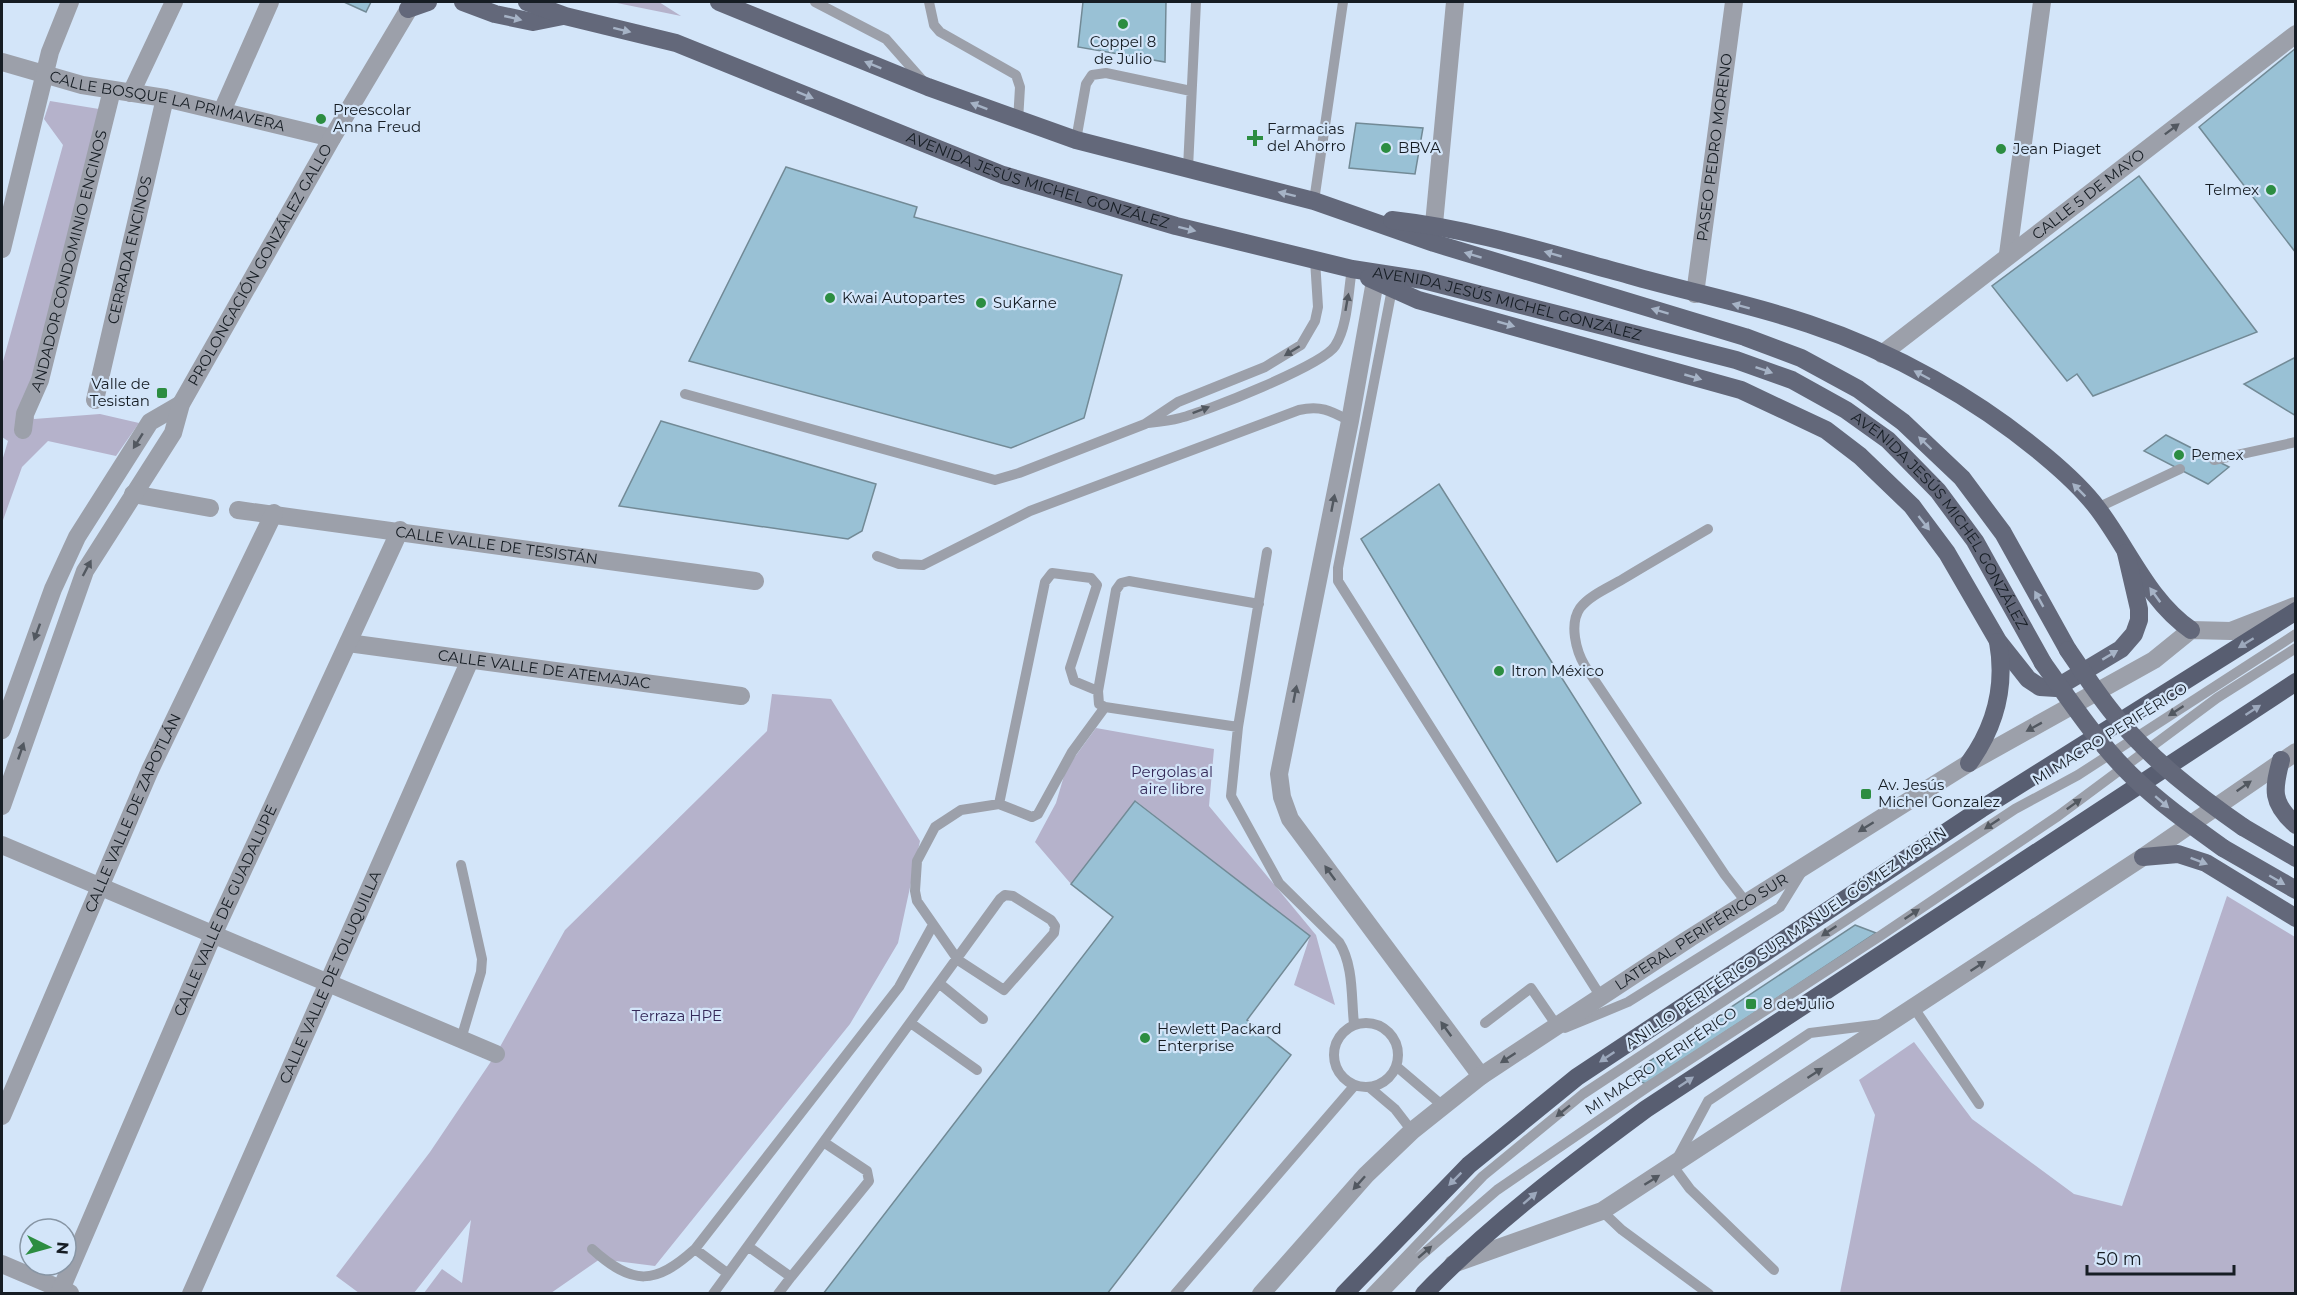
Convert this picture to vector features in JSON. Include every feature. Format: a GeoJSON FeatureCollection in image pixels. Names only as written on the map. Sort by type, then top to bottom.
{"type":"FeatureCollection","features":[{"type":"Feature","properties":{"kind":"highway","name":"ANILLO PERIFÉRICO SUR MANUEL GÓMEZ MORÍN"},"geometry":{"type":"LineString","coordinates":[[1344,1293],[1469,1165],[1577,1077],[1981,809],[2295,611]]}},
{"type":"Feature","properties":{"kind":"highway"},"geometry":{"type":"LineString","coordinates":[[1424,1293],[1451,1265],[1556,1176],[1646,1109],[2295,682]]}},
{"type":"Feature","properties":{"kind":"main road"},"geometry":{"type":"LineString","coordinates":[[411,5],[428,2]]}},
{"type":"Feature","properties":{"kind":"main road"},"geometry":{"type":"LineString","coordinates":[[463,2],[495,14],[532,22],[565,16]]}},
{"type":"Feature","properties":{"kind":"main road","name":"AVENIDA JESÚS MICHEL GONZÁLEZ"},"geometry":{"type":"LineString","coordinates":[[527,2],[565,16],[676,43],[1003,175],[1176,226],[1352,269],[1423,280],[1736,360],[1792,380],[1846,410],[1888,440],[1938,492],[1975,541],[2043,663],[2088,726],[2131,775],[2178,816],[2223,848],[2295,890]]}},
{"type":"Feature","properties":{"kind":"main road","name":"AVENIDA JESÚS MICHEL GONZÁLEZ"},"geometry":{"type":"LineString","coordinates":[[719,2],[1018,121],[1076,140],[1364,216],[1434,243],[1745,337],[1801,357],[1858,389],[1903,422],[1962,478],[2002,533],[2068,650],[2117,718],[2158,761],[2196,794],[2243,827],[2295,858]]}},
{"type":"Feature","properties":{"kind":"main road"},"geometry":{"type":"LineString","coordinates":[[1364,216],[1434,224],[1808,323],[1882,354],[1995,417],[2047,457],[2097,508],[2156,598],[2174,619],[2191,630]]}},
{"type":"Feature","properties":{"kind":"main road"},"geometry":{"type":"LineString","coordinates":[[1352,269],[1418,300],[1741,390],[1826,430],[1860,456],[1911,506],[1947,553],[1998,640],[2028,679],[2040,687],[2055,688],[2121,649],[2134,634],[2139,620],[2139,609],[2126,553]]}},
{"type":"Feature","properties":{"kind":"main road"},"geometry":{"type":"LineString","coordinates":[[1969,763],[1984,742],[1994,716],[2002,662],[1998,640]]}},
{"type":"Feature","properties":{"kind":"main road"},"geometry":{"type":"LineString","coordinates":[[2288,756],[2273,788],[2281,813],[2295,825]]}},
{"type":"Feature","properties":{"kind":"main road"},"geometry":{"type":"LineString","coordinates":[[2142,857],[2178,854],[2206,863],[2295,918]]}},
{"type":"Feature","properties":{"kind":"street"},"geometry":{"type":"LineString","coordinates":[[2,249],[50,52],[70,2]]}},
{"type":"Feature","properties":{"kind":"street"},"geometry":{"type":"LineString","coordinates":[[131,93],[174,2]]}},
{"type":"Feature","properties":{"kind":"street"},"geometry":{"type":"LineString","coordinates":[[222,111],[270,2]]}},
{"type":"Feature","properties":{"kind":"street"},"geometry":{"type":"LineString","coordinates":[[1434,224],[1455,2]]}},
{"type":"Feature","properties":{"kind":"street","name":"PASEO PEDRO MORENO"},"geometry":{"type":"LineString","coordinates":[[1695,294],[1734,2]]}},
{"type":"Feature","properties":{"kind":"street"},"geometry":{"type":"LineString","coordinates":[[2008,254],[2042,2]]}},
{"type":"Feature","properties":{"kind":"street","name":"PROLONGACIÓN GONZÁLEZ GALLO"},"geometry":{"type":"LineString","coordinates":[[2,806],[85,571],[173,433],[181,404],[332,138],[411,5]]}},
{"type":"Feature","properties":{"kind":"street","name":"CALLE 5 DE MAYO"},"geometry":{"type":"LineString","coordinates":[[1882,354],[2008,254],[2295,34]]}},
{"type":"Feature","properties":{"kind":"street","name":"CALLE BOSQUE LA PRIMAVERA"},"geometry":{"type":"LineString","coordinates":[[2,62],[112,90],[165,98],[332,138]]}},
{"type":"Feature","properties":{"kind":"street","name":"ANDADOR CONDOMINIO ENCINOS"},"geometry":{"type":"LineString","coordinates":[[23,430],[26,414],[40,380],[112,90]]}},
{"type":"Feature","properties":{"kind":"street","name":"CERRADA ENCINOS"},"geometry":{"type":"LineString","coordinates":[[95,400],[165,98]]}},
{"type":"Feature","properties":{"kind":"street"},"geometry":{"type":"LineString","coordinates":[[1375,281],[1350,421],[1279,774],[1281,797],[1290,819],[1481,1077]]}},
{"type":"Feature","properties":{"kind":"street"},"geometry":{"type":"LineString","coordinates":[[2,730],[53,589],[77,537],[150,422],[181,404]]}},
{"type":"Feature","properties":{"kind":"street"},"geometry":{"type":"LineString","coordinates":[[133,494],[210,508]]}},
{"type":"Feature","properties":{"kind":"street","name":"CALLE VALLE DE TESISTÁN"},"geometry":{"type":"LineString","coordinates":[[238,510],[400,530],[755,581]]}},
{"type":"Feature","properties":{"kind":"street","name":"CALLE VALLE DE ZAPOTLÁN"},"geometry":{"type":"LineString","coordinates":[[2,1116],[150,770],[274,513]]}},
{"type":"Feature","properties":{"kind":"street","name":"CALLE VALLE DE GUADALUPE"},"geometry":{"type":"LineString","coordinates":[[64,1292],[213,935],[400,530]]}},
{"type":"Feature","properties":{"kind":"street"},"geometry":{"type":"LineString","coordinates":[[2191,630],[2232,631],[2295,606]]}},
{"type":"Feature","properties":{"kind":"street","name":"LATERAL PERIFÉRICO SUR"},"geometry":{"type":"LineString","coordinates":[[1261,1293],[1366,1175],[1412,1131],[1481,1077],[1746,902],[1969,763],[2154,660],[2191,630]]}},
{"type":"Feature","properties":{"kind":"street","name":"CALLE VALLE DE ATEMAJAC"},"geometry":{"type":"LineString","coordinates":[[348,643],[741,696]]}},
{"type":"Feature","properties":{"kind":"street","name":"CALLE VALLE DE TOLUQUILLA"},"geometry":{"type":"LineString","coordinates":[[191,1293],[470,660]]}},
{"type":"Feature","properties":{"kind":"street"},"geometry":{"type":"LineString","coordinates":[[1451,1265],[1602,1211],[2142,857],[2288,756]]}},
{"type":"Feature","properties":{"kind":"street"},"geometry":{"type":"LineString","coordinates":[[2,845],[496,1054]]}},
{"type":"Feature","properties":{"kind":"street"},"geometry":{"type":"LineString","coordinates":[[2,1264],[64,1292]]}},
{"type":"Feature","properties":{"kind":"lane"},"geometry":{"type":"LineString","coordinates":[[815,2],[886,39],[928,87]]}},
{"type":"Feature","properties":{"kind":"lane"},"geometry":{"type":"LineString","coordinates":[[929,2],[934,25],[940,32],[1016,75],[1020,87],[1018,121]]}},
{"type":"Feature","properties":{"kind":"lane"},"geometry":{"type":"LineString","coordinates":[[1188,168],[1196,2]]}},
{"type":"Feature","properties":{"kind":"lane"},"geometry":{"type":"LineString","coordinates":[[1314,201],[1343,2]]}},
{"type":"Feature","properties":{"kind":"lane"},"geometry":{"type":"LineString","coordinates":[[1076,140],[1086,84],[1092,75],[1106,73],[1191,91]]}},
{"type":"Feature","properties":{"kind":"lane"},"geometry":{"type":"LineString","coordinates":[[1145,424],[1178,402],[1265,367],[1301,345],[1317,314],[1315,260]]}},
{"type":"Feature","properties":{"kind":"lane"},"geometry":{"type":"LineString","coordinates":[[685,394],[995,480],[1019,474],[1145,424],[1180,418],[1265,385],[1326,355],[1335,346],[1341,330],[1352,269]]}},
{"type":"Feature","properties":{"kind":"lane"},"geometry":{"type":"LineString","coordinates":[[1392,289],[1338,568],[1338,581],[1601,997]]}},
{"type":"Feature","properties":{"kind":"lane"},"geometry":{"type":"LineString","coordinates":[[877,556],[899,564],[923,565],[1030,511],[1299,410],[1315,406],[1327,408],[1350,421]]}},
{"type":"Feature","properties":{"kind":"lane"},"geometry":{"type":"LineString","coordinates":[[2214,460],[2295,442]]}},
{"type":"Feature","properties":{"kind":"lane"},"geometry":{"type":"LineString","coordinates":[[2097,508],[2180,469]]}},
{"type":"Feature","properties":{"kind":"lane"},"geometry":{"type":"LineString","coordinates":[[1708,529],[1601,592],[1581,608],[1575,621],[1576,641],[1578,654],[1585,666],[1746,902]]}},
{"type":"Feature","properties":{"kind":"lane"},"geometry":{"type":"LineString","coordinates":[[1267,552],[1238,727],[1231,782],[1233,802],[1279,883],[1339,942],[1345,951],[1349,962],[1354,1024]]}},
{"type":"Feature","properties":{"kind":"lane"},"geometry":{"type":"LineString","coordinates":[[999,804],[1045,582],[1052,573],[1091,578],[1097,585],[1070,668],[1074,681],[1098,692]]}},
{"type":"Feature","properties":{"kind":"lane"},"geometry":{"type":"LineString","coordinates":[[1238,727],[1105,707],[1099,704],[1098,692],[1116,590],[1121,583],[1129,581],[1258,604]]}},
{"type":"Feature","properties":{"kind":"lane","name":"MI MACRO PERIFÉRICO"},"geometry":{"type":"LineString","coordinates":[[1370,1293],[1483,1176],[1583,1094],[2015,808],[2078,775],[2295,634]]}},
{"type":"Feature","properties":{"kind":"lane","name":"MI MACRO PERIFÉRICO"},"geometry":{"type":"LineString","coordinates":[[1383,1293],[1416,1260],[1497,1190],[1649,1086],[1881,936],[2048,822],[2217,698],[2295,648]]}},
{"type":"Feature","properties":{"kind":"lane"},"geometry":{"type":"LineString","coordinates":[[712,1293],[825,1143],[912,1024],[940,984],[958,960],[1005,895],[1013,896],[1051,920],[1055,926],[1054,933],[1006,990],[958,960],[933,925],[917,901],[915,891],[917,861],[935,826],[961,810],[999,804],[1032,817],[1038,814],[1072,752],[1105,707]]}},
{"type":"Feature","properties":{"kind":"lane"},"geometry":{"type":"LineString","coordinates":[[460,1039],[481,972],[482,959],[461,865]]}},
{"type":"Feature","properties":{"kind":"lane"},"geometry":{"type":"LineString","coordinates":[[1538,1039],[1628,1002],[1780,907],[1806,865]]}},
{"type":"Feature","properties":{"kind":"lane"},"geometry":{"type":"LineString","coordinates":[[592,1249],[611,1266],[636,1276],[657,1276],[673,1269],[695,1249],[899,987],[933,925]]}},
{"type":"Feature","properties":{"kind":"lane"},"geometry":{"type":"LineString","coordinates":[[940,984],[983,1019]]}},
{"type":"Feature","properties":{"kind":"lane"},"geometry":{"type":"LineString","coordinates":[[1485,1023],[1531,988],[1557,1026]]}},
{"type":"Feature","properties":{"kind":"lane"},"geometry":{"type":"LineString","coordinates":[[1914,1008],[1979,1104]]}},
{"type":"Feature","properties":{"kind":"lane"},"geometry":{"type":"LineString","coordinates":[[1368,1022],[1381,1026],[1391,1033],[1398,1050],[1396,1066],[1387,1080],[1369,1087],[1355,1085],[1338,1070],[1334,1055],[1341,1034],[1354,1024],[1368,1022]]}},
{"type":"Feature","properties":{"kind":"lane"},"geometry":{"type":"LineString","coordinates":[[1774,1270],[1690,1189],[1673,1166],[1708,1101],[1810,1033],[1891,1023]]}},
{"type":"Feature","properties":{"kind":"lane"},"geometry":{"type":"LineString","coordinates":[[912,1024],[977,1070]]}},
{"type":"Feature","properties":{"kind":"lane"},"geometry":{"type":"LineString","coordinates":[[1396,1066],[1443,1106]]}},
{"type":"Feature","properties":{"kind":"lane"},"geometry":{"type":"LineString","coordinates":[[1175,1293],[1355,1085]]}},
{"type":"Feature","properties":{"kind":"lane"},"geometry":{"type":"LineString","coordinates":[[1369,1087],[1395,1108],[1412,1131]]}},
{"type":"Feature","properties":{"kind":"lane"},"geometry":{"type":"LineString","coordinates":[[778,1293],[869,1181],[867,1172],[825,1143]]}},
{"type":"Feature","properties":{"kind":"lane"},"geometry":{"type":"LineString","coordinates":[[1602,1211],[1622,1230],[1709,1293]]}},
{"type":"Feature","properties":{"kind":"lane"},"geometry":{"type":"LineString","coordinates":[[749,1246],[791,1277]]}},
{"type":"Feature","properties":{"kind":"lane"},"geometry":{"type":"LineString","coordinates":[[695,1249],[727,1273]]}},
{"type":"Feature","properties":{"kind":"green space"},"geometry":{"type":"Polygon","coordinates":[[[612,2],[659,2],[681,16],[612,2]]]}},
{"type":"Feature","properties":{"kind":"green space"},"geometry":{"type":"Polygon","coordinates":[[[50,101],[99,109],[32,402],[34,419],[100,414],[139,423],[116,456],[48,441],[22,467],[2,523],[2,461],[8,441],[2,437],[2,365],[63,145],[44,119],[50,101]]]}},
{"type":"Feature","properties":{"kind":"green space","name":"Terraza HPE"},"geometry":{"type":"Polygon","coordinates":[[[772,694],[831,699],[920,841],[898,943],[850,1024],[655,1266],[600,1259],[551,1293],[424,1293],[442,1269],[462,1283],[471,1220],[414,1293],[359,1293],[336,1276],[430,1152],[496,1054],[565,930],[767,731],[772,694]]]}},
{"type":"Feature","properties":{"kind":"green space","name":"Pergolas al aire libre"},"geometry":{"type":"Polygon","coordinates":[[[1096,728],[1214,749],[1209,806],[1316,935],[1335,1005],[1294,985],[1310,936],[1136,801],[1071,884],[1035,842],[1056,803],[1066,769],[1096,728]]]}},
{"type":"Feature","properties":{"kind":"green space"},"geometry":{"type":"Polygon","coordinates":[[[2227,896],[2295,937],[2295,1293],[1840,1293],[1875,1115],[1859,1080],[1914,1042],[1972,1119],[2074,1194],[2122,1206],[2227,896]]]}},
{"type":"Feature","properties":{"kind":"building"},"geometry":{"type":"Polygon","coordinates":[[[344,2],[371,2],[366,12],[344,2]]]}},
{"type":"Feature","properties":{"kind":"building","name":"Coppel 8 de Julio"},"geometry":{"type":"Polygon","coordinates":[[[1083,2],[1166,2],[1165,62],[1078,47],[1083,2]]]}},
{"type":"Feature","properties":{"kind":"building","name":"Telmex"},"geometry":{"type":"Polygon","coordinates":[[[2296,48],[2296,253],[2199,127],[2296,48]]]}},
{"type":"Feature","properties":{"kind":"building","name":"BBVA"},"geometry":{"type":"Polygon","coordinates":[[[1356,123],[1423,128],[1415,174],[1349,168],[1356,123]]]}},
{"type":"Feature","properties":{"kind":"building"},"geometry":{"type":"Polygon","coordinates":[[[786,167],[917,207],[914,217],[1122,275],[1084,418],[1011,448],[689,361],[786,167]]]}},
{"type":"Feature","properties":{"kind":"building"},"geometry":{"type":"Polygon","coordinates":[[[2139,176],[2257,332],[2093,396],[2077,374],[2067,381],[1992,286],[2139,176]]]}},
{"type":"Feature","properties":{"kind":"building"},"geometry":{"type":"Polygon","coordinates":[[[2296,357],[2296,416],[2244,384],[2296,357]]]}},
{"type":"Feature","properties":{"kind":"building"},"geometry":{"type":"Polygon","coordinates":[[[661,421],[876,484],[862,531],[848,539],[619,506],[661,421]]]}},
{"type":"Feature","properties":{"kind":"building","name":"Pemex"},"geometry":{"type":"Polygon","coordinates":[[[2166,435],[2229,467],[2208,484],[2144,451],[2166,435]]]}},
{"type":"Feature","properties":{"kind":"building","name":"Itron México"},"geometry":{"type":"Polygon","coordinates":[[[1439,484],[1641,803],[1557,862],[1361,539],[1439,484]]]}},
{"type":"Feature","properties":{"kind":"building","name":"Hewlett Packard Enterprise"},"geometry":{"type":"Polygon","coordinates":[[[1135,801],[1310,936],[1247,1020],[1291,1055],[1107,1294],[823,1294],[1113,917],[1071,884],[1135,801]]]}},
{"type":"Feature","properties":{"kind":"building","name":"8 de Julio"},"geometry":{"type":"Polygon","coordinates":[[[1855,925],[1876,933],[1646,1084],[1627,1076],[1855,925]]]}},
{"type":"Feature","properties":{"kind":"place","name":"Coppel 8 de Julio"},"geometry":{"type":"Point","coordinates":[1123,24]}},
{"type":"Feature","properties":{"kind":"place","name":"Preescolar Anna Freud"},"geometry":{"type":"Point","coordinates":[321,119]}},
{"type":"Feature","properties":{"kind":"place","name":"Farmacias del Ahorro"},"geometry":{"type":"Point","coordinates":[1255,138]}},
{"type":"Feature","properties":{"kind":"place","name":"BBVA"},"geometry":{"type":"Point","coordinates":[1386,148]}},
{"type":"Feature","properties":{"kind":"place","name":"Jean Piaget"},"geometry":{"type":"Point","coordinates":[2001,149]}},
{"type":"Feature","properties":{"kind":"place","name":"Telmex"},"geometry":{"type":"Point","coordinates":[2271,190]}},
{"type":"Feature","properties":{"kind":"place","name":"Kwai Autopartes"},"geometry":{"type":"Point","coordinates":[830,298]}},
{"type":"Feature","properties":{"kind":"place","name":"SuKarne"},"geometry":{"type":"Point","coordinates":[981,303]}},
{"type":"Feature","properties":{"kind":"place","name":"Valle de Tesistan"},"geometry":{"type":"Point","coordinates":[162,393]}},
{"type":"Feature","properties":{"kind":"place","name":"Pemex"},"geometry":{"type":"Point","coordinates":[2179,455]}},
{"type":"Feature","properties":{"kind":"place","name":"Itron México"},"geometry":{"type":"Point","coordinates":[1499,671]}},
{"type":"Feature","properties":{"kind":"place","name":"Av. Jesús Michel Gonzalez"},"geometry":{"type":"Point","coordinates":[1866,794]}},
{"type":"Feature","properties":{"kind":"place","name":"8 de Julio"},"geometry":{"type":"Point","coordinates":[1751,1004]}},
{"type":"Feature","properties":{"kind":"place","name":"Hewlett Packard Enterprise"},"geometry":{"type":"Point","coordinates":[1145,1038]}}]}
